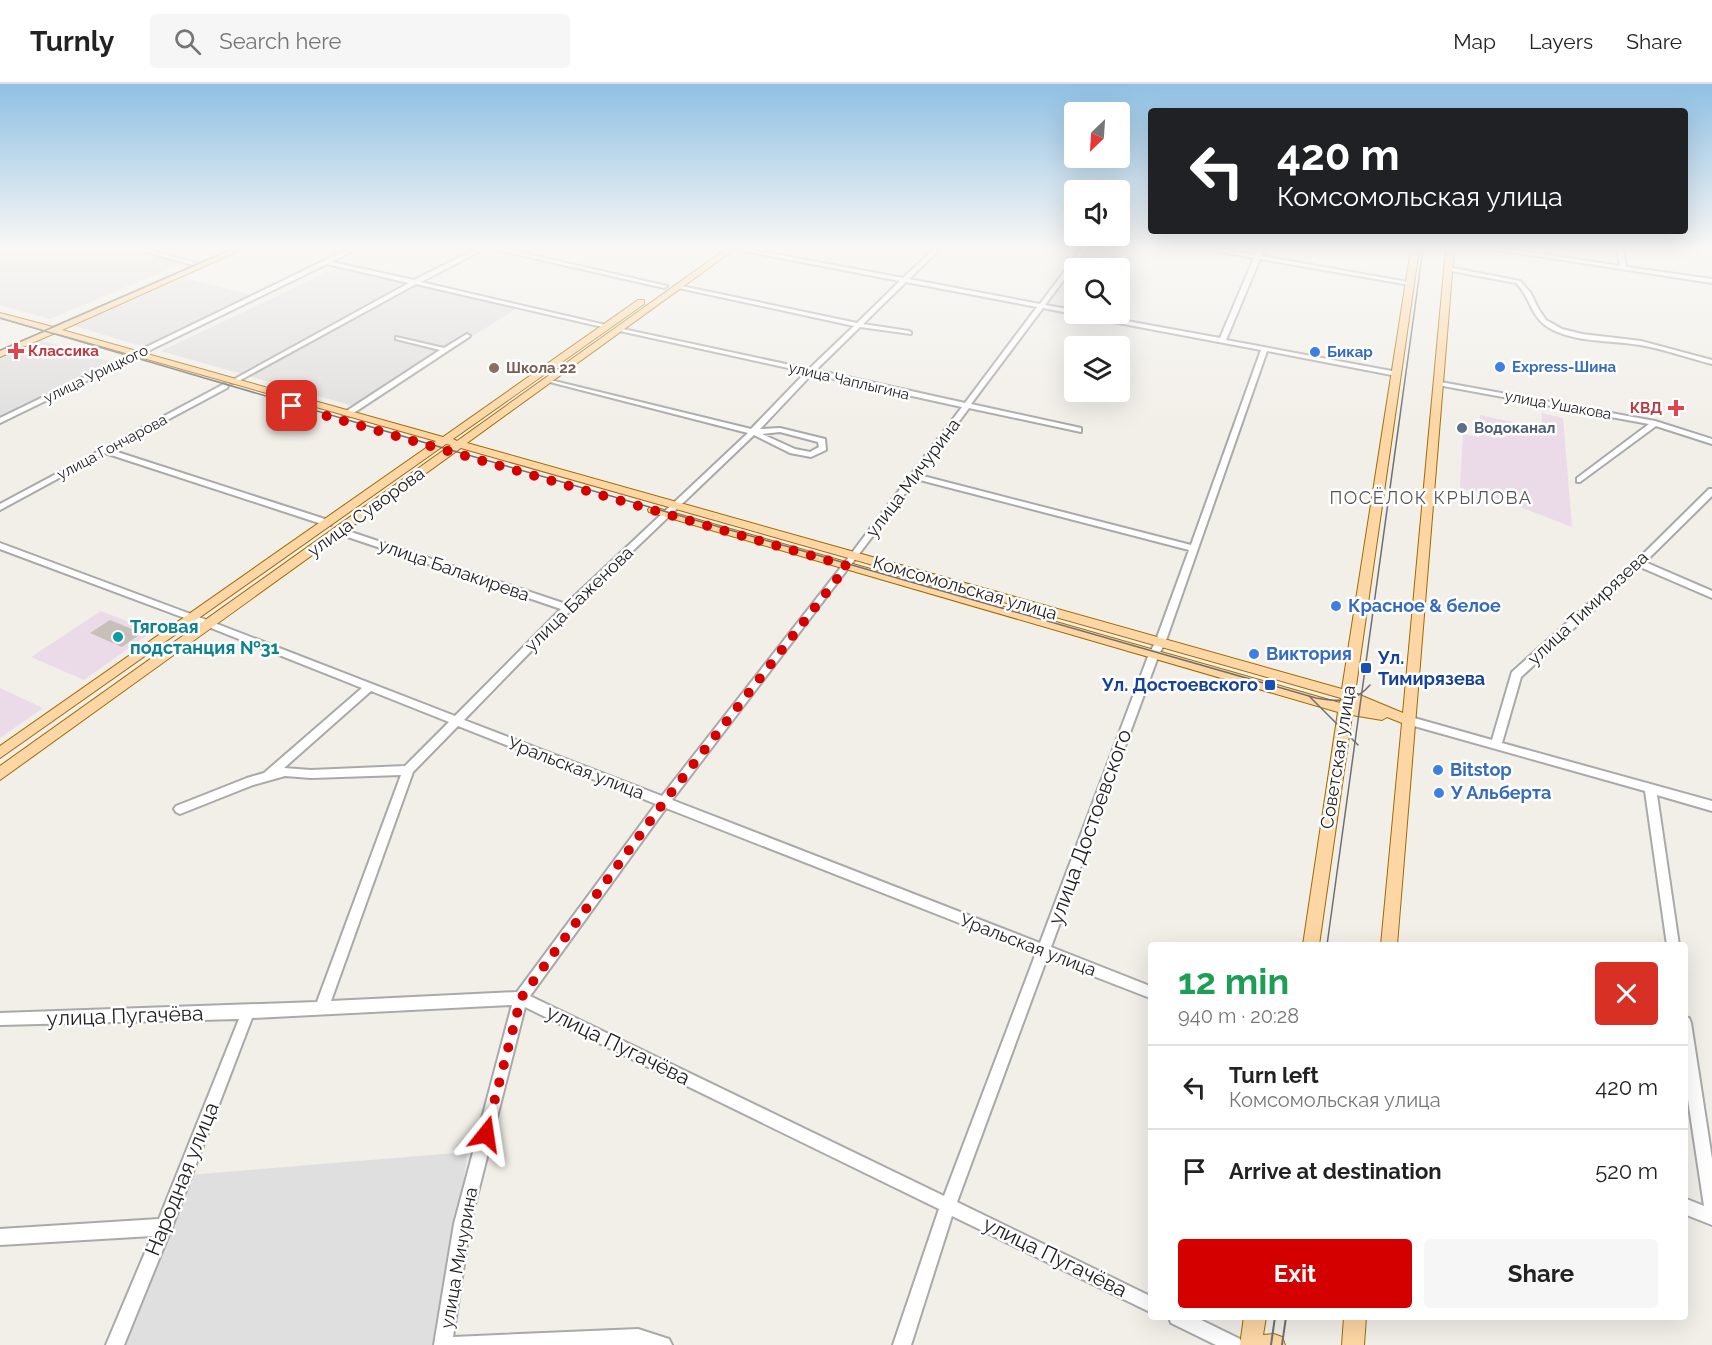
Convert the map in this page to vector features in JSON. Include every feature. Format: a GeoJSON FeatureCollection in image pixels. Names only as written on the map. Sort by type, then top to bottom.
{"type":"FeatureCollection","features":[{"type":"Feature","properties":{"kind":"main road"},"geometry":{"type":"LineString","coordinates":[[0,354],[96,308]]}},
{"type":"Feature","properties":{"kind":"main road"},"geometry":{"type":"LineString","coordinates":[[48,330],[100,308]]}},
{"type":"Feature","properties":{"kind":"main road","name":"улица Суворова"},"geometry":{"type":"LineString","coordinates":[[0,774],[339,531],[446,446],[633,308]]}},
{"type":"Feature","properties":{"kind":"main road","name":"улица Суворова"},"geometry":{"type":"LineString","coordinates":[[0,753],[328,523],[548,380],[649,308]]}},
{"type":"Feature","properties":{"kind":"main road","name":"Советская улица"},"geometry":{"type":"LineString","coordinates":[[1311,942],[1344,709],[1357,643],[1406,308]]}},
{"type":"Feature","properties":{"kind":"main road"},"geometry":{"type":"LineString","coordinates":[[1389,942],[1445,308]]}},
{"type":"Feature","properties":{"kind":"main road","name":"Комсомольская улица"},"geometry":{"type":"LineString","coordinates":[[0,315],[229,384],[1157,648],[1347,695],[1407,720]]}},
{"type":"Feature","properties":{"kind":"main road","name":"Комсомольская улица"},"geometry":{"type":"LineString","coordinates":[[0,321],[35,331],[48,330]]}},
{"type":"Feature","properties":{"kind":"main road"},"geometry":{"type":"LineString","coordinates":[[0,346],[35,331]]}},
{"type":"Feature","properties":{"kind":"main road","name":"Комсомольская улица"},"geometry":{"type":"LineString","coordinates":[[229,384],[346,414],[446,446]]}},
{"type":"Feature","properties":{"kind":"main road","name":"Комсомольская улица"},"geometry":{"type":"LineString","coordinates":[[1157,648],[1344,709],[1407,720]]}},
{"type":"Feature","properties":{"kind":"main road"},"geometry":{"type":"LineString","coordinates":[[1251,1345],[1255,1320]]}},
{"type":"Feature","properties":{"kind":"main road"},"geometry":{"type":"LineString","coordinates":[[1353,1345],[1355,1320]]}},
{"type":"Feature","properties":{"kind":"main road"},"geometry":{"type":"LineString","coordinates":[[1266,1345],[1274,1345]]}},
{"type":"Feature","properties":{"kind":"street","name":"улица Урицкого"},"geometry":{"type":"LineString","coordinates":[[0,421],[232,308]]}},
{"type":"Feature","properties":{"kind":"street","name":"улица Гончарова"},"geometry":{"type":"LineString","coordinates":[[0,507],[368,308]]}},
{"type":"Feature","properties":{"kind":"street"},"geometry":{"type":"LineString","coordinates":[[526,308],[607,326]]}},
{"type":"Feature","properties":{"kind":"street"},"geometry":{"type":"LineString","coordinates":[[776,308],[909,333]]}},
{"type":"Feature","properties":{"kind":"street","name":"улица Баженова"},"geometry":{"type":"LineString","coordinates":[[322,1007],[408,770],[455,720],[753,432],[810,372],[876,308]]}},
{"type":"Feature","properties":{"kind":"street","name":"улица Мичурина"},"geometry":{"type":"LineString","coordinates":[[443,1345],[462,1224],[521,998],[664,802],[1042,308]]}},
{"type":"Feature","properties":{"kind":"street"},"geometry":{"type":"LineString","coordinates":[[1223,340],[1236,308]]}},
{"type":"Feature","properties":{"kind":"street"},"geometry":{"type":"LineString","coordinates":[[1534,308],[1542,321],[1559,329],[1640,343],[1712,362]]}},
{"type":"Feature","properties":{"kind":"street"},"geometry":{"type":"LineString","coordinates":[[1130,323],[1397,374]]}},
{"type":"Feature","properties":{"kind":"street","name":"улица Чаплыгина"},"geometry":{"type":"LineString","coordinates":[[620,329],[1078,430]]}},
{"type":"Feature","properties":{"kind":"street"},"geometry":{"type":"LineString","coordinates":[[346,414],[467,336]]}},
{"type":"Feature","properties":{"kind":"street"},"geometry":{"type":"LineString","coordinates":[[398,338],[446,350]]}},
{"type":"Feature","properties":{"kind":"street","name":"улица Достоевского"},"geometry":{"type":"LineString","coordinates":[[902,1345],[948,1205],[1157,648],[1265,348]]}},
{"type":"Feature","properties":{"kind":"street"},"geometry":{"type":"LineString","coordinates":[[548,380],[753,432],[792,451],[811,455],[822,448],[822,441],[780,430],[753,432]]}},
{"type":"Feature","properties":{"kind":"street","name":"улица Ушакова"},"geometry":{"type":"LineString","coordinates":[[1438,383],[1655,423],[1712,442]]}},
{"type":"Feature","properties":{"kind":"street"},"geometry":{"type":"LineString","coordinates":[[1580,480],[1655,423]]}},
{"type":"Feature","properties":{"kind":"street"},"geometry":{"type":"LineString","coordinates":[[105,451],[328,523]]}},
{"type":"Feature","properties":{"kind":"street"},"geometry":{"type":"LineString","coordinates":[[913,476],[1193,548]]}},
{"type":"Feature","properties":{"kind":"street","name":"улица Тимирязева"},"geometry":{"type":"LineString","coordinates":[[1497,744],[1516,675],[1639,563],[1712,491]]}},
{"type":"Feature","properties":{"kind":"street","name":"улица Балакирева"},"geometry":{"type":"LineString","coordinates":[[339,531],[568,609]]}},
{"type":"Feature","properties":{"kind":"street","name":"Уральская улица"},"geometry":{"type":"LineString","coordinates":[[0,546],[209,624],[1148,991]]}},
{"type":"Feature","properties":{"kind":"street"},"geometry":{"type":"LineString","coordinates":[[0,557],[12,550]]}},
{"type":"Feature","properties":{"kind":"street"},"geometry":{"type":"LineString","coordinates":[[1639,563],[1712,595]]}},
{"type":"Feature","properties":{"kind":"street"},"geometry":{"type":"LineString","coordinates":[[267,777],[369,687]]}},
{"type":"Feature","properties":{"kind":"street","name":"Комсомольская улица"},"geometry":{"type":"LineString","coordinates":[[1407,720],[1712,806]]}},
{"type":"Feature","properties":{"kind":"street"},"geometry":{"type":"LineString","coordinates":[[180,808],[285,772],[311,774],[408,770]]}},
{"type":"Feature","properties":{"kind":"street"},"geometry":{"type":"LineString","coordinates":[[1650,789],[1673,942]]}},
{"type":"Feature","properties":{"kind":"street","name":"улица Пугачёва"},"geometry":{"type":"LineString","coordinates":[[0,1019],[248,1012],[521,998],[1148,1303]]}},
{"type":"Feature","properties":{"kind":"street","name":"Народная улица"},"geometry":{"type":"LineString","coordinates":[[114,1345],[164,1227],[248,1012]]}},
{"type":"Feature","properties":{"kind":"street"},"geometry":{"type":"LineString","coordinates":[[1688,1050],[1712,1209]]}},
{"type":"Feature","properties":{"kind":"street"},"geometry":{"type":"LineString","coordinates":[[1688,1208],[1712,1217]]}},
{"type":"Feature","properties":{"kind":"street"},"geometry":{"type":"LineString","coordinates":[[0,1237],[164,1227]]}},
{"type":"Feature","properties":{"kind":"street"},"geometry":{"type":"LineString","coordinates":[[1183,1320],[1234,1345]]}},
{"type":"Feature","properties":{"kind":"street"},"geometry":{"type":"LineString","coordinates":[[455,1345],[638,1337],[663,1345]]}},
{"type":"Feature","properties":{"kind":"shaded area"},"geometry":{"type":"Polygon","coordinates":[[[10,308],[77,308],[50,319],[10,308]]]}},
{"type":"Feature","properties":{"kind":"shaded area"},"geometry":{"type":"Polygon","coordinates":[[[115,308],[226,308],[145,347],[74,326],[115,308]]]}},
{"type":"Feature","properties":{"kind":"shaded area"},"geometry":{"type":"Polygon","coordinates":[[[252,308],[517,308],[360,408],[161,351],[252,308]]]}},
{"type":"Feature","properties":{"kind":"shaded area"},"geometry":{"type":"Polygon","coordinates":[[[40,340],[116,363],[0,418],[0,358],[40,340]]]}},
{"type":"Feature","properties":{"kind":"shaded area"},"geometry":{"type":"Polygon","coordinates":[[[1542,413],[1563,418],[1572,527],[1486,494],[1460,488],[1463,434],[1479,437],[1480,415],[1542,428],[1542,413]]]}},
{"type":"Feature","properties":{"kind":"shaded area"},"geometry":{"type":"Polygon","coordinates":[[[101,611],[153,631],[84,680],[31,657],[101,611]]]}},
{"type":"Feature","properties":{"kind":"shaded area"},"geometry":{"type":"Polygon","coordinates":[[[0,688],[43,708],[0,738],[0,688]]]}},
{"type":"Feature","properties":{"kind":"shaded area"},"geometry":{"type":"Polygon","coordinates":[[[468,1152],[437,1345],[123,1345],[188,1175],[468,1152]]]}},
{"type":"Feature","properties":{"kind":"building","name":"Тяговая подстанция №31"},"geometry":{"type":"Polygon","coordinates":[[[110,620],[142,633],[122,647],[90,633],[110,620]]]}},
{"type":"Feature","properties":{"kind":"tram line"},"geometry":{"type":"LineString","coordinates":[[44,331],[97,308]]}},
{"type":"Feature","properties":{"kind":"tram line"},"geometry":{"type":"LineString","coordinates":[[1362,692],[1415,308]]}},
{"type":"Feature","properties":{"kind":"tram line"},"geometry":{"type":"LineString","coordinates":[[0,318],[44,331]]}},
{"type":"Feature","properties":{"kind":"tram line"},"geometry":{"type":"LineString","coordinates":[[0,350],[44,331]]}},
{"type":"Feature","properties":{"kind":"tram line"},"geometry":{"type":"LineString","coordinates":[[44,331],[1316,698],[1346,700],[1362,692]]}},
{"type":"Feature","properties":{"kind":"tram line"},"geometry":{"type":"LineString","coordinates":[[1362,692],[1370,685]]}},
{"type":"Feature","properties":{"kind":"tram line"},"geometry":{"type":"LineString","coordinates":[[1355,742],[1362,692]]}},
{"type":"Feature","properties":{"kind":"tram line"},"geometry":{"type":"LineString","coordinates":[[1309,696],[1355,742]]}},
{"type":"Feature","properties":{"kind":"tram line"},"geometry":{"type":"LineString","coordinates":[[1327,942],[1355,742]]}},
{"type":"Feature","properties":{"kind":"tram line"},"geometry":{"type":"LineString","coordinates":[[1355,742],[1358,745]]}},
{"type":"Feature","properties":{"kind":"tram line"},"geometry":{"type":"LineString","coordinates":[[1271,1345],[1275,1320]]}},
{"type":"Feature","properties":{"kind":"tram line"},"geometry":{"type":"LineString","coordinates":[[1282,1345],[1286,1320]]}},
{"type":"Feature","properties":{"kind":"place","name":"Классика"},"geometry":{"type":"Point","coordinates":[16,351]}},
{"type":"Feature","properties":{"kind":"place","name":"Бикар"},"geometry":{"type":"Point","coordinates":[1315,352]}},
{"type":"Feature","properties":{"kind":"place","name":"Express-Шина"},"geometry":{"type":"Point","coordinates":[1500,367]}},
{"type":"Feature","properties":{"kind":"place","name":"Школа 22"},"geometry":{"type":"Point","coordinates":[494,368]}},
{"type":"Feature","properties":{"kind":"place","name":"КВД"},"geometry":{"type":"Point","coordinates":[1676,408]}},
{"type":"Feature","properties":{"kind":"place","name":"Водоканал"},"geometry":{"type":"Point","coordinates":[1462,428]}},
{"type":"Feature","properties":{"kind":"place","name":"Красное & белое"},"geometry":{"type":"Point","coordinates":[1336,606]}},
{"type":"Feature","properties":{"kind":"place","name":"Тяговая подстанция №31"},"geometry":{"type":"Point","coordinates":[118,637]}},
{"type":"Feature","properties":{"kind":"place","name":"Виктория"},"geometry":{"type":"Point","coordinates":[1254,654]}},
{"type":"Feature","properties":{"kind":"place","name":"Ул. Тимирязева"},"geometry":{"type":"Point","coordinates":[1366,668]}},
{"type":"Feature","properties":{"kind":"place","name":"Ул. Достоевского"},"geometry":{"type":"Point","coordinates":[1270,685]}},
{"type":"Feature","properties":{"kind":"place","name":"Bitstop"},"geometry":{"type":"Point","coordinates":[1438,770]}},
{"type":"Feature","properties":{"kind":"place","name":"У Альберта"},"geometry":{"type":"Point","coordinates":[1439,793]}},
{"type":"Feature","properties":{"kind":"district","name":"ПОСЁЛОК КРЫЛОВА"},"geometry":{"type":"Point","coordinates":[1431,498]}},
{"type":"Feature","properties":{"kind":"route"},"geometry":{"type":"LineString","coordinates":[[292,406],[847,566],[664,802],[521,998],[486,1134]]}}]}
